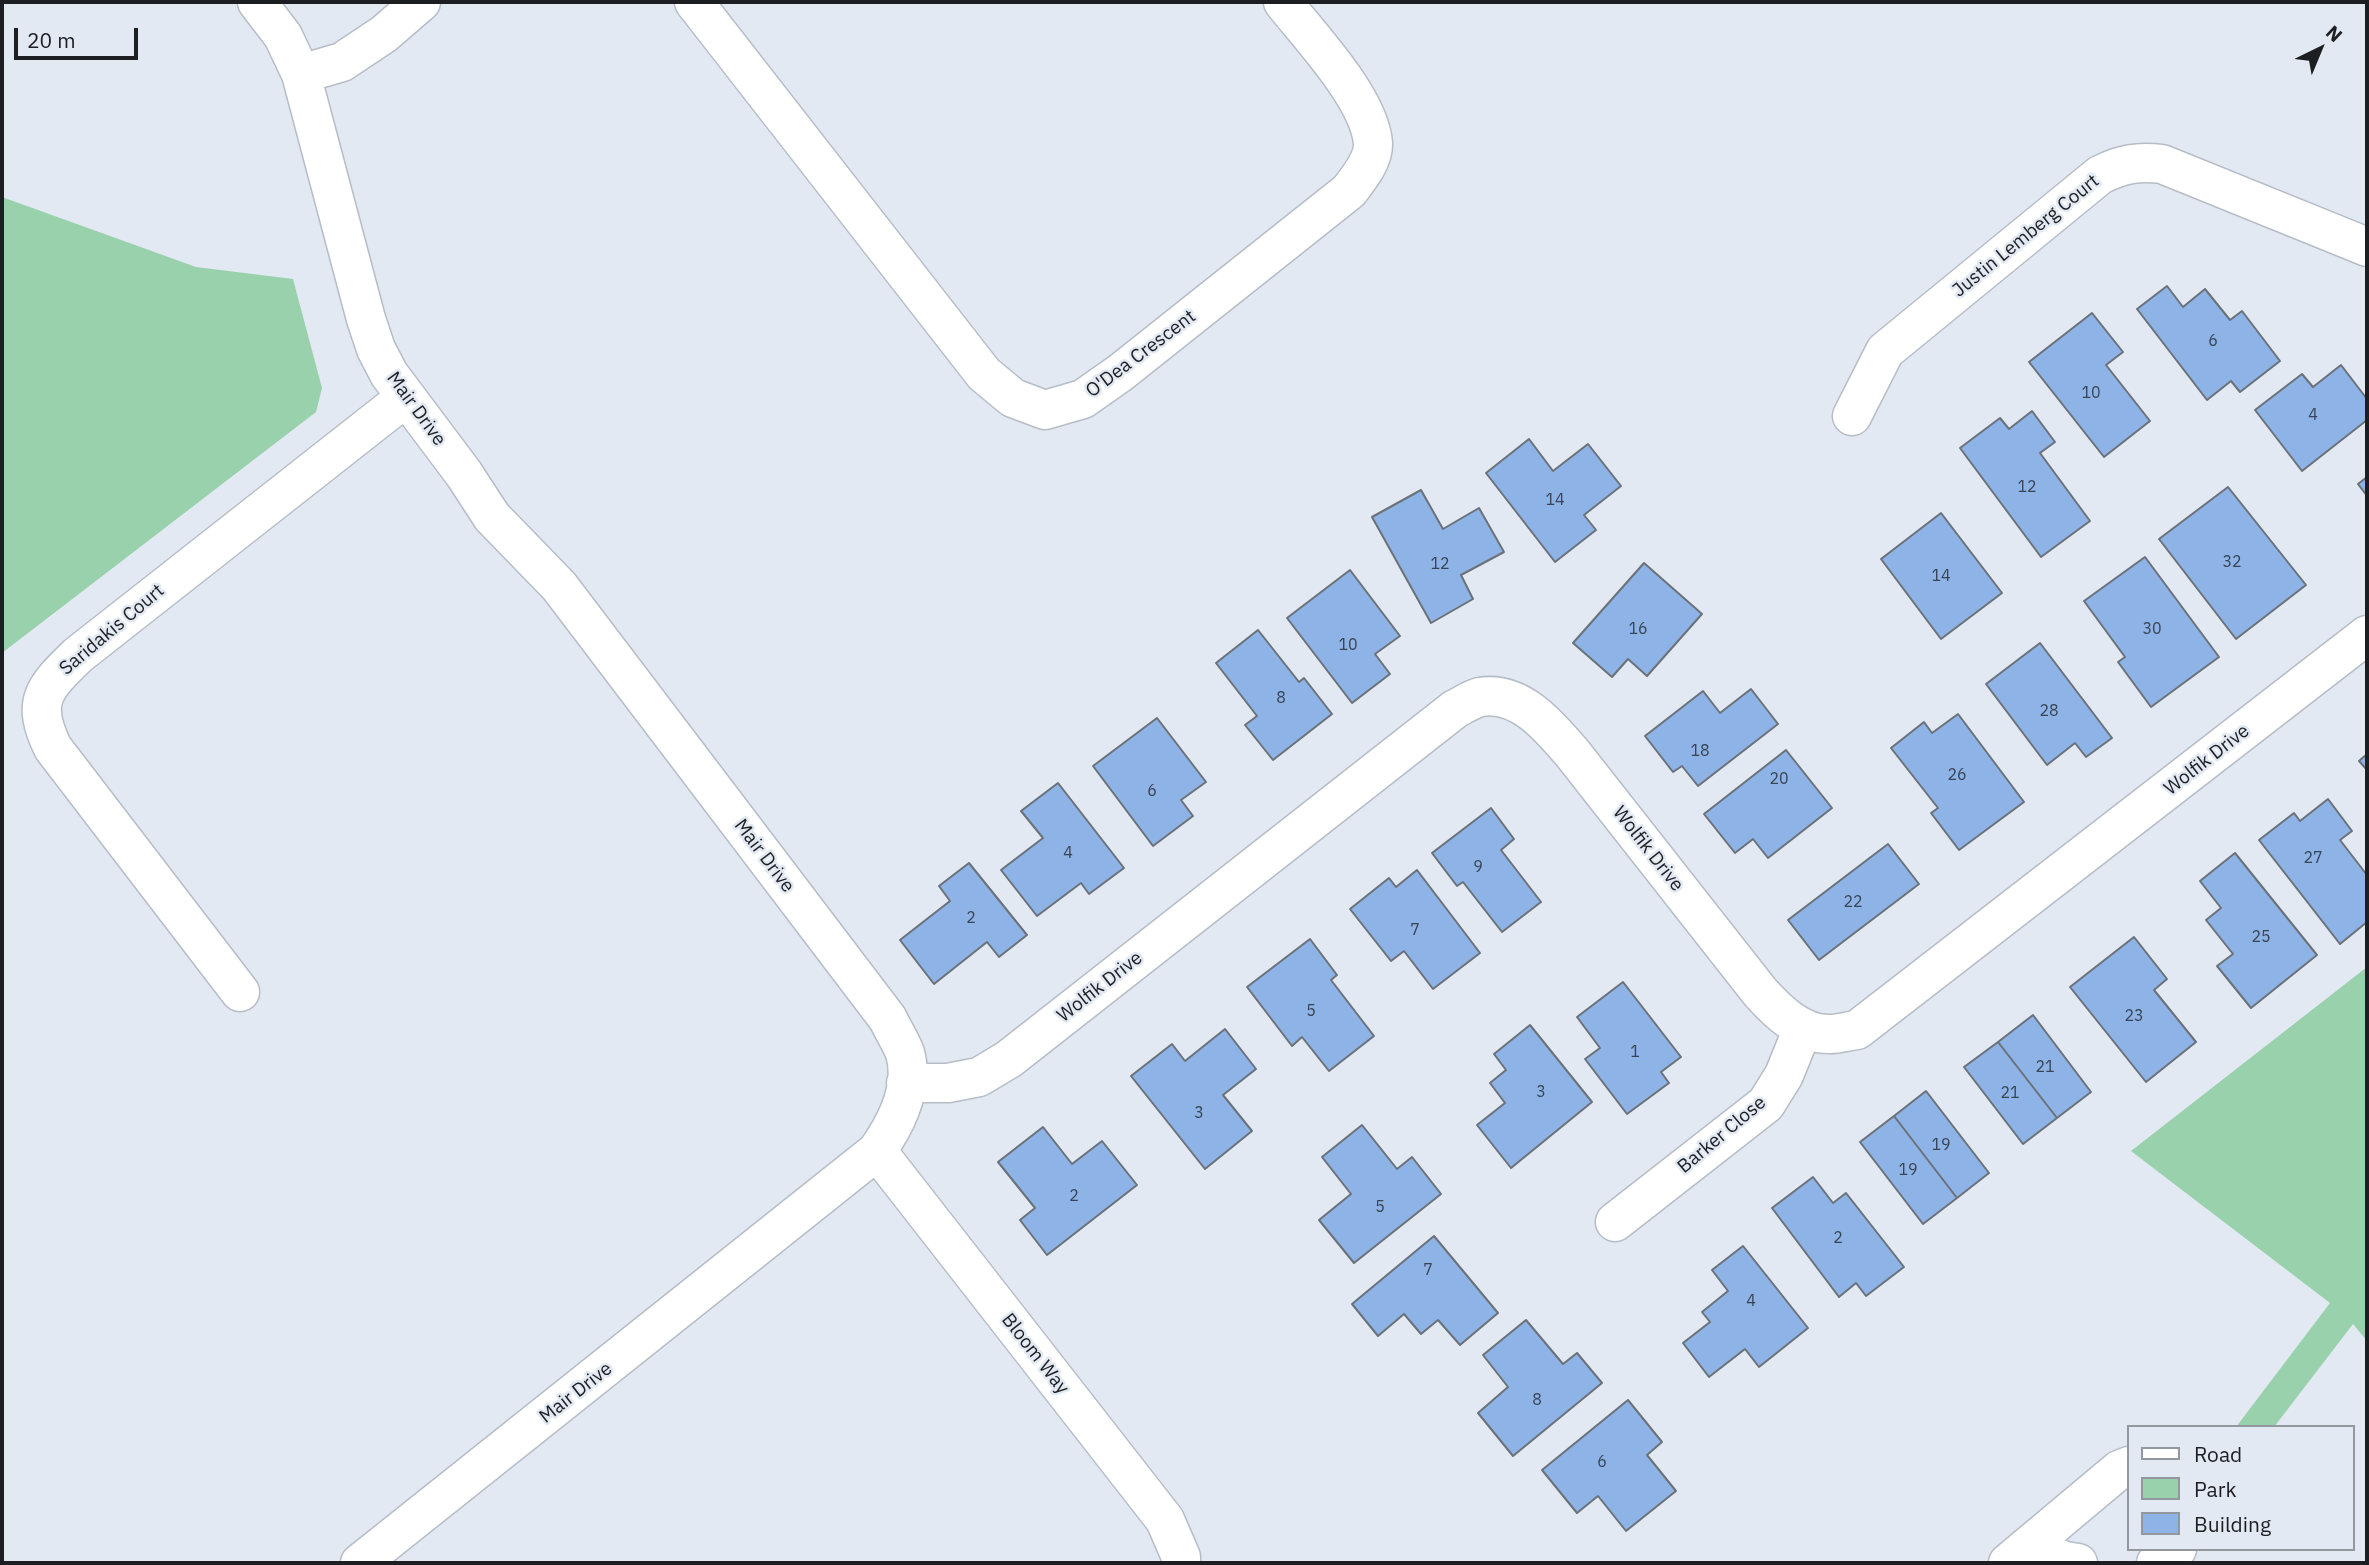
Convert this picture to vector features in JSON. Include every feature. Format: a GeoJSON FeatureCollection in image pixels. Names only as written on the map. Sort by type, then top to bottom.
{"type":"FeatureCollection","features":[{"type":"Feature","properties":{"kind":"street","name":"Mair Drive"},"geometry":{"type":"LineString","coordinates":[[257,2],[283,36],[301,74],[366,320],[376,349],[405,398],[464,474],[492,517],[559,586],[888,1019],[905,1053],[906,1083],[901,1109],[890,1133],[877,1151],[360,1563]]}},
{"type":"Feature","properties":{"kind":"street"},"geometry":{"type":"LineString","coordinates":[[301,74],[342,62],[384,34],[421,2]]}},
{"type":"Feature","properties":{"kind":"street","name":"O'Dea Crescent"},"geometry":{"type":"LineString","coordinates":[[694,2],[984,374],[1013,398],[1045,410],[1083,399],[1121,373],[1349,191],[1365,171],[1373,145],[1357,100],[1283,2]]}},
{"type":"Feature","properties":{"kind":"street","name":"Justin Lemberg Court"},"geometry":{"type":"LineString","coordinates":[[1852,416],[1885,351],[2100,175],[2119,166],[2140,162],[2162,164],[2367,247]]}},
{"type":"Feature","properties":{"kind":"street","name":"Saridakis Court"},"geometry":{"type":"LineString","coordinates":[[240,992],[52,748],[42,727],[42,703],[48,684],[78,654],[405,398]]}},
{"type":"Feature","properties":{"kind":"street","name":"Wolfik Drive"},"geometry":{"type":"LineString","coordinates":[[906,1083],[948,1083],[979,1077],[1009,1059],[1455,709],[1478,697],[1502,697],[1545,721],[1779,1013],[1803,1028],[1828,1035],[1857,1030],[2367,635]]}},
{"type":"Feature","properties":{"kind":"street","name":"Barker Close"},"geometry":{"type":"LineString","coordinates":[[1615,1222],[1766,1104],[1784,1074],[1803,1028]]}},
{"type":"Feature","properties":{"kind":"street","name":"Bloom Way"},"geometry":{"type":"LineString","coordinates":[[877,1151],[1164,1520],[1181,1557],[1181,1563]]}},
{"type":"Feature","properties":{"kind":"street"},"geometry":{"type":"LineString","coordinates":[[2019,1555],[2119,1470],[2128,1466]]}},
{"type":"Feature","properties":{"kind":"street"},"geometry":{"type":"LineString","coordinates":[[2156,1563],[2174,1551]]}},
{"type":"Feature","properties":{"kind":"street"},"geometry":{"type":"LineString","coordinates":[[2019,1555],[2078,1563]]}},
{"type":"Feature","properties":{"kind":"green space"},"geometry":{"type":"Polygon","coordinates":[[[2,197],[196,267],[293,279],[322,388],[316,412],[2,653],[2,197]]]}},
{"type":"Feature","properties":{"kind":"green space"},"geometry":{"type":"Polygon","coordinates":[[[2367,967],[2367,1341],[2353,1324],[2276,1425],[2238,1425],[2330,1303],[2131,1151],[2367,967]]]}},
{"type":"Feature","properties":{"kind":"building"},"geometry":{"type":"Polygon","coordinates":[[[2167,286],[2183,307],[2205,289],[2230,320],[2242,311],[2280,361],[2240,392],[2231,381],[2207,400],[2137,309],[2167,286]]]}},
{"type":"Feature","properties":{"kind":"building"},"geometry":{"type":"Polygon","coordinates":[[[2092,313],[2123,352],[2106,365],[2150,421],[2104,457],[2029,362],[2092,313]]]}},
{"type":"Feature","properties":{"kind":"building"},"geometry":{"type":"Polygon","coordinates":[[[2341,365],[2367,399],[2367,420],[2302,471],[2255,410],[2302,374],[2313,387],[2341,365]]]}},
{"type":"Feature","properties":{"kind":"building"},"geometry":{"type":"Polygon","coordinates":[[[2032,411],[2055,442],[2040,453],[2090,521],[2041,557],[1960,448],[2000,418],[2009,429],[2032,411]]]}},
{"type":"Feature","properties":{"kind":"building"},"geometry":{"type":"Polygon","coordinates":[[[1529,439],[1553,471],[1588,444],[1621,486],[1584,515],[1596,530],[1555,562],[1486,473],[1529,439]]]}},
{"type":"Feature","properties":{"kind":"building"},"geometry":{"type":"Polygon","coordinates":[[[2367,477],[2367,496],[2358,484],[2367,477]]]}},
{"type":"Feature","properties":{"kind":"building"},"geometry":{"type":"Polygon","coordinates":[[[2228,487],[2306,585],[2236,639],[2159,539],[2228,487]]]}},
{"type":"Feature","properties":{"kind":"building"},"geometry":{"type":"Polygon","coordinates":[[[1421,490],[1443,529],[1479,508],[1504,552],[1461,575],[1473,599],[1431,623],[1372,517],[1421,490]]]}},
{"type":"Feature","properties":{"kind":"building"},"geometry":{"type":"Polygon","coordinates":[[[1941,513],[2002,593],[1941,639],[1881,559],[1941,513]]]}},
{"type":"Feature","properties":{"kind":"building"},"geometry":{"type":"Polygon","coordinates":[[[2145,557],[2219,657],[2151,707],[2118,662],[2125,657],[2084,601],[2145,557]]]}},
{"type":"Feature","properties":{"kind":"building"},"geometry":{"type":"Polygon","coordinates":[[[1644,563],[1702,614],[1647,676],[1628,659],[1612,677],[1573,643],[1644,563]]]}},
{"type":"Feature","properties":{"kind":"building"},"geometry":{"type":"Polygon","coordinates":[[[1350,570],[1400,636],[1375,654],[1390,674],[1352,703],[1287,618],[1350,570]]]}},
{"type":"Feature","properties":{"kind":"building"},"geometry":{"type":"Polygon","coordinates":[[[1258,630],[1299,682],[1304,678],[1332,714],[1273,760],[1245,725],[1257,716],[1216,663],[1258,630]]]}},
{"type":"Feature","properties":{"kind":"building"},"geometry":{"type":"Polygon","coordinates":[[[2040,643],[2112,738],[2086,757],[2075,743],[2047,765],[1986,684],[2040,643]]]}},
{"type":"Feature","properties":{"kind":"building"},"geometry":{"type":"Polygon","coordinates":[[[1751,689],[1778,724],[1698,786],[1682,766],[1673,772],[1645,736],[1703,691],[1720,713],[1751,689]]]}},
{"type":"Feature","properties":{"kind":"building"},"geometry":{"type":"Polygon","coordinates":[[[1958,714],[2024,802],[1959,850],[1931,813],[1938,808],[1891,748],[1924,722],[1932,733],[1958,714]]]}},
{"type":"Feature","properties":{"kind":"building"},"geometry":{"type":"Polygon","coordinates":[[[1157,718],[1206,782],[1181,800],[1193,816],[1153,846],[1093,766],[1157,718]]]}},
{"type":"Feature","properties":{"kind":"building"},"geometry":{"type":"Polygon","coordinates":[[[1786,750],[1832,808],[1768,858],[1753,839],[1735,853],[1704,814],[1786,750]]]}},
{"type":"Feature","properties":{"kind":"building"},"geometry":{"type":"Polygon","coordinates":[[[2367,754],[2367,770],[2359,761],[2367,754]]]}},
{"type":"Feature","properties":{"kind":"building"},"geometry":{"type":"Polygon","coordinates":[[[1058,783],[1124,868],[1089,894],[1081,883],[1037,916],[1001,870],[1043,838],[1021,811],[1058,783]]]}},
{"type":"Feature","properties":{"kind":"building"},"geometry":{"type":"Polygon","coordinates":[[[2328,799],[2352,831],[2340,840],[2367,875],[2367,922],[2340,944],[2259,840],[2294,813],[2300,821],[2328,799]]]}},
{"type":"Feature","properties":{"kind":"building"},"geometry":{"type":"Polygon","coordinates":[[[1491,808],[1514,839],[1501,850],[1541,902],[1502,932],[1463,882],[1457,886],[1432,853],[1491,808]]]}},
{"type":"Feature","properties":{"kind":"building"},"geometry":{"type":"Polygon","coordinates":[[[1888,844],[1919,884],[1819,960],[1788,920],[1888,844]]]}},
{"type":"Feature","properties":{"kind":"building"},"geometry":{"type":"Polygon","coordinates":[[[2235,853],[2317,955],[2251,1008],[2217,966],[2233,954],[2206,920],[2221,908],[2200,881],[2235,853]]]}},
{"type":"Feature","properties":{"kind":"building"},"geometry":{"type":"Polygon","coordinates":[[[969,863],[1027,935],[999,957],[987,942],[934,984],[900,940],[950,901],[939,886],[969,863]]]}},
{"type":"Feature","properties":{"kind":"building"},"geometry":{"type":"Polygon","coordinates":[[[1417,870],[1480,953],[1433,989],[1404,951],[1391,961],[1350,909],[1389,878],[1396,887],[1417,870]]]}},
{"type":"Feature","properties":{"kind":"building"},"geometry":{"type":"Polygon","coordinates":[[[2134,937],[2167,979],[2154,990],[2196,1042],[2146,1082],[2070,987],[2134,937]]]}},
{"type":"Feature","properties":{"kind":"building"},"geometry":{"type":"Polygon","coordinates":[[[1310,939],[1337,975],[1331,980],[1374,1036],[1329,1071],[1302,1037],[1292,1046],[1247,987],[1310,939]]]}},
{"type":"Feature","properties":{"kind":"building"},"geometry":{"type":"Polygon","coordinates":[[[1623,982],[1681,1057],[1661,1072],[1669,1083],[1627,1114],[1585,1059],[1600,1048],[1577,1017],[1623,982]]]}},
{"type":"Feature","properties":{"kind":"building"},"geometry":{"type":"Polygon","coordinates":[[[2033,1015],[2091,1092],[2057,1118],[1998,1042],[2033,1015]]]}},
{"type":"Feature","properties":{"kind":"building"},"geometry":{"type":"Polygon","coordinates":[[[1530,1025],[1592,1102],[1511,1168],[1477,1125],[1505,1103],[1490,1083],[1506,1070],[1494,1054],[1530,1025]]]}},
{"type":"Feature","properties":{"kind":"building"},"geometry":{"type":"Polygon","coordinates":[[[1225,1029],[1256,1069],[1223,1095],[1252,1131],[1205,1169],[1131,1076],[1172,1044],[1185,1061],[1225,1029]]]}},
{"type":"Feature","properties":{"kind":"building"},"geometry":{"type":"Polygon","coordinates":[[[1998,1042],[2057,1118],[2023,1144],[1964,1067],[1998,1042]]]}},
{"type":"Feature","properties":{"kind":"building"},"geometry":{"type":"Polygon","coordinates":[[[1926,1091],[1989,1173],[1957,1198],[1894,1116],[1926,1091]]]}},
{"type":"Feature","properties":{"kind":"building"},"geometry":{"type":"Polygon","coordinates":[[[1894,1116],[1957,1198],[1923,1224],[1860,1142],[1894,1116]]]}},
{"type":"Feature","properties":{"kind":"building"},"geometry":{"type":"Polygon","coordinates":[[[1362,1125],[1397,1169],[1412,1157],[1441,1194],[1354,1263],[1319,1220],[1351,1194],[1322,1157],[1362,1125]]]}},
{"type":"Feature","properties":{"kind":"building"},"geometry":{"type":"Polygon","coordinates":[[[1043,1127],[1072,1164],[1102,1141],[1137,1185],[1047,1255],[1020,1220],[1035,1208],[998,1162],[1043,1127]]]}},
{"type":"Feature","properties":{"kind":"building"},"geometry":{"type":"Polygon","coordinates":[[[1813,1177],[1833,1203],[1846,1193],[1904,1267],[1866,1296],[1856,1283],[1839,1297],[1772,1208],[1813,1177]]]}},
{"type":"Feature","properties":{"kind":"building"},"geometry":{"type":"Polygon","coordinates":[[[1434,1236],[1498,1313],[1460,1345],[1438,1320],[1421,1334],[1404,1314],[1378,1336],[1352,1304],[1434,1236]]]}},
{"type":"Feature","properties":{"kind":"building"},"geometry":{"type":"Polygon","coordinates":[[[1743,1246],[1808,1328],[1759,1367],[1745,1349],[1709,1377],[1683,1343],[1710,1322],[1702,1312],[1728,1291],[1712,1270],[1743,1246]]]}},
{"type":"Feature","properties":{"kind":"building"},"geometry":{"type":"Polygon","coordinates":[[[1526,1320],[1563,1364],[1577,1353],[1602,1383],[1513,1456],[1478,1413],[1508,1387],[1483,1355],[1526,1320]]]}},
{"type":"Feature","properties":{"kind":"building"},"geometry":{"type":"Polygon","coordinates":[[[1628,1400],[1662,1442],[1647,1455],[1676,1491],[1626,1531],[1598,1496],[1577,1513],[1542,1470],[1628,1400]]]}}]}
